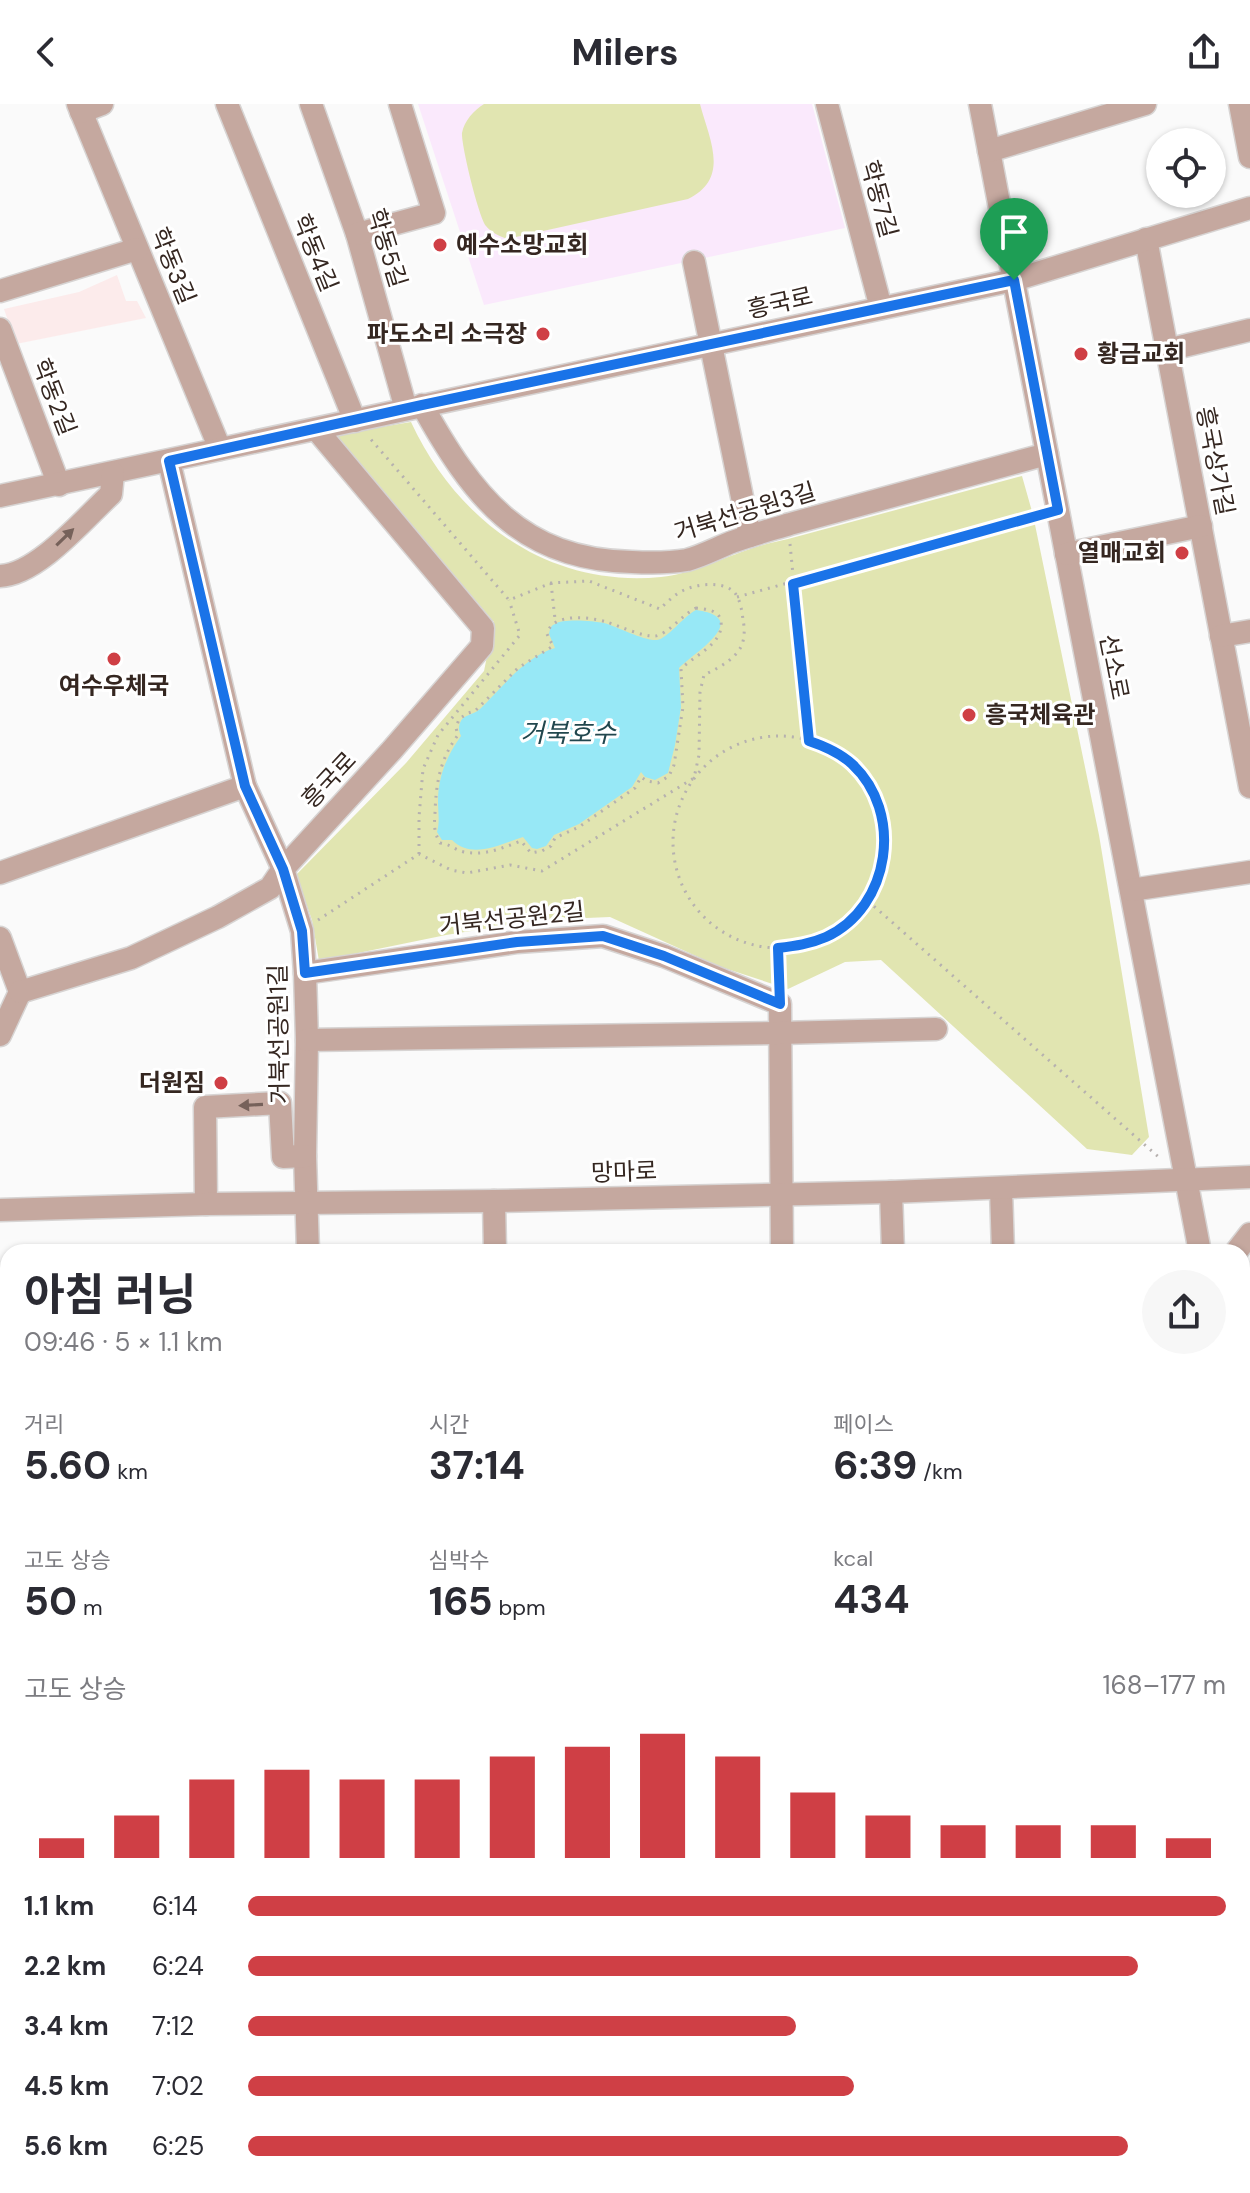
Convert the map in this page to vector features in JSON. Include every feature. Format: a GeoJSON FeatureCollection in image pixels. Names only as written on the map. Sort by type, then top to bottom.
{"type":"FeatureCollection","features":[{"type":"Feature","properties":{"kind":"street","name":"학동4길"},"geometry":{"type":"LineString","coordinates":[[227,104],[355,421]]}},
{"type":"Feature","properties":{"kind":"street","name":"학동5길"},"geometry":{"type":"LineString","coordinates":[[311,104],[414,407]]}},
{"type":"Feature","properties":{"kind":"street"},"geometry":{"type":"LineString","coordinates":[[357,234],[434,213],[400,104]]}},
{"type":"Feature","properties":{"kind":"street","name":"학동7길"},"geometry":{"type":"LineString","coordinates":[[827,104],[881,308]]}},
{"type":"Feature","properties":{"kind":"street","name":"선소로"},"geometry":{"type":"LineString","coordinates":[[980,104],[1186,1181],[1202,1244]]}},
{"type":"Feature","properties":{"kind":"street"},"geometry":{"type":"LineString","coordinates":[[1240,104],[1250,157]]}},
{"type":"Feature","properties":{"kind":"street"},"geometry":{"type":"LineString","coordinates":[[989,151],[1130,106]]}},
{"type":"Feature","properties":{"kind":"street","name":"학동3길"},"geometry":{"type":"LineString","coordinates":[[87,107],[137,249],[220,449]]}},
{"type":"Feature","properties":{"kind":"street","name":"흥국로"},"geometry":{"type":"LineString","coordinates":[[0,496],[1014,280],[1250,208]]}},
{"type":"Feature","properties":{"kind":"street","name":"흥국상가길"},"geometry":{"type":"LineString","coordinates":[[1146,239],[1221,636],[1247,754],[1250,787]]}},
{"type":"Feature","properties":{"kind":"street"},"geometry":{"type":"LineString","coordinates":[[0,291],[137,249]]}},
{"type":"Feature","properties":{"kind":"street"},"geometry":{"type":"LineString","coordinates":[[694,262],[750,536]]}},
{"type":"Feature","properties":{"kind":"street","name":"학동2길"},"geometry":{"type":"LineString","coordinates":[[0,329],[59,485]]}},
{"type":"Feature","properties":{"kind":"street"},"geometry":{"type":"LineString","coordinates":[[1167,350],[1250,330]]}},
{"type":"Feature","properties":{"kind":"street","name":"거북선공원3길"},"geometry":{"type":"LineString","coordinates":[[414,407],[498,513],[533,539],[572,555],[615,562],[687,560],[750,536],[1047,454]]}},
{"type":"Feature","properties":{"kind":"street","name":"흥국로"},"geometry":{"type":"LineString","coordinates":[[283,869],[482,646],[483,628],[316,429]]}},
{"type":"Feature","properties":{"kind":"street","name":"거북선공원1길"},"geometry":{"type":"LineString","coordinates":[[169,461],[245,786],[283,869],[302,931],[307,1040],[305,1156],[308,1244]]}},
{"type":"Feature","properties":{"kind":"street"},"geometry":{"type":"LineString","coordinates":[[0,576],[20,572],[54,548],[111,494],[113,473]]}},
{"type":"Feature","properties":{"kind":"street"},"geometry":{"type":"LineString","coordinates":[[1066,554],[1201,526]]}},
{"type":"Feature","properties":{"kind":"street"},"geometry":{"type":"LineString","coordinates":[[1221,636],[1250,631]]}},
{"type":"Feature","properties":{"kind":"street"},"geometry":{"type":"LineString","coordinates":[[0,873],[245,786]]}},
{"type":"Feature","properties":{"kind":"street"},"geometry":{"type":"LineString","coordinates":[[20,992],[146,951],[270,888],[283,869]]}},
{"type":"Feature","properties":{"kind":"street"},"geometry":{"type":"LineString","coordinates":[[1131,890],[1250,872]]}},
{"type":"Feature","properties":{"kind":"street","name":"거북선공원2길"},"geometry":{"type":"LineString","coordinates":[[305,973],[517,942],[603,936],[664,956],[780,1004]]}},
{"type":"Feature","properties":{"kind":"street"},"geometry":{"type":"LineString","coordinates":[[0,938],[20,992],[0,1035]]}},
{"type":"Feature","properties":{"kind":"street"},"geometry":{"type":"LineString","coordinates":[[780,1004],[782,1244]]}},
{"type":"Feature","properties":{"kind":"street"},"geometry":{"type":"LineString","coordinates":[[307,1040],[936,1029]]}},
{"type":"Feature","properties":{"kind":"street"},"geometry":{"type":"LineString","coordinates":[[206,1204],[205,1107],[280,1103],[283,1157],[305,1156]]}},
{"type":"Feature","properties":{"kind":"street","name":"망마로"},"geometry":{"type":"LineString","coordinates":[[0,1210],[891,1192],[1250,1178]]}},
{"type":"Feature","properties":{"kind":"street"},"geometry":{"type":"LineString","coordinates":[[1001,1189],[1003,1244]]}},
{"type":"Feature","properties":{"kind":"street"},"geometry":{"type":"LineString","coordinates":[[891,1192],[893,1244]]}},
{"type":"Feature","properties":{"kind":"street"},"geometry":{"type":"LineString","coordinates":[[494,1201],[495,1244]]}},
{"type":"Feature","properties":{"kind":"path"},"geometry":{"type":"LineString","coordinates":[[355,421],[509,600],[520,635],[438,735],[423,769],[419,854]]}},
{"type":"Feature","properties":{"kind":"path"},"geometry":{"type":"LineString","coordinates":[[737,597],[1058,510]]}},
{"type":"Feature","properties":{"kind":"path"},"geometry":{"type":"LineString","coordinates":[[789,525],[809,741]]}},
{"type":"Feature","properties":{"kind":"path"},"geometry":{"type":"LineString","coordinates":[[419,854],[451,870],[467,873],[510,865],[542,871],[694,778],[716,757],[742,743],[771,736],[800,738],[828,748],[852,765],[871,788],[882,815],[886,845],[880,874],[868,901],[850,921],[829,936],[804,945],[778,948],[745,943],[715,927],[692,903],[677,873],[673,840],[679,807],[694,778],[699,755],[700,692],[704,675],[733,657],[741,648],[744,622],[737,597],[725,587],[696,587],[684,590],[660,609],[589,581],[551,583],[509,600]]}},
{"type":"Feature","properties":{"kind":"path"},"geometry":{"type":"LineString","coordinates":[[551,583],[555,621]]}},
{"type":"Feature","properties":{"kind":"path"},"geometry":{"type":"LineString","coordinates":[[696,608],[719,616],[721,627],[718,636],[681,669],[683,707],[672,771],[658,783],[641,777],[635,788],[579,827],[555,838],[551,846],[542,851],[531,853],[521,841],[495,852],[473,853],[440,843],[434,833],[436,784],[448,749],[458,735],[456,728],[459,719],[475,711],[518,668],[553,646],[547,634],[555,621],[582,618],[604,621],[655,636],[696,608]]}},
{"type":"Feature","properties":{"kind":"path"},"geometry":{"type":"LineString","coordinates":[[302,931],[419,854]]}},
{"type":"Feature","properties":{"kind":"path"},"geometry":{"type":"LineString","coordinates":[[868,901],[1163,1160]]}},
{"type":"Feature","properties":{"kind":"path"},"geometry":{"type":"LineString","coordinates":[[778,948],[780,1004]]}},
{"type":"Feature","properties":{"kind":"shaded area"},"geometry":{"type":"Polygon","coordinates":[[[418,104],[812,104],[845,228],[484,305],[418,104]]]}},
{"type":"Feature","properties":{"kind":"shaded area"},"geometry":{"type":"Polygon","coordinates":[[[117,275],[126,301],[137,301],[146,318],[16,344],[4,309],[79,292],[117,275]]]}},
{"type":"Feature","properties":{"kind":"green space"},"geometry":{"type":"Polygon","coordinates":[[[484,104],[700,104],[714,157],[713,169],[701,190],[688,199],[507,239],[490,230],[483,220],[464,151],[462,133],[465,124],[484,104]]]}},
{"type":"Feature","properties":{"kind":"green space"},"geometry":{"type":"Polygon","coordinates":[[[411,422],[430,458],[454,490],[511,541],[544,559],[581,571],[620,578],[685,573],[761,545],[1022,476],[1033,515],[1099,835],[1149,1137],[1132,1155],[1087,1149],[881,960],[845,962],[788,989],[718,966],[610,917],[539,920],[319,961],[312,920],[296,875],[406,763],[484,671],[494,622],[334,435],[411,422]]]}},
{"type":"Feature","properties":{"kind":"water","name":"거북호수"},"geometry":{"type":"Polygon","coordinates":[[[696,610],[712,614],[720,620],[720,628],[679,668],[681,707],[668,773],[655,780],[641,772],[632,787],[579,824],[554,835],[546,846],[537,849],[532,848],[523,837],[477,850],[460,846],[452,840],[442,840],[437,832],[440,783],[448,759],[461,736],[461,720],[480,709],[533,658],[555,648],[549,634],[552,626],[565,621],[599,622],[657,640],[696,610]]]}},
{"type":"Feature","properties":{"kind":"place","name":"예수소망교회"},"geometry":{"type":"Point","coordinates":[440,245]}},
{"type":"Feature","properties":{"kind":"place","name":"파도소리 소극장"},"geometry":{"type":"Point","coordinates":[543,334]}},
{"type":"Feature","properties":{"kind":"place","name":"황금교회"},"geometry":{"type":"Point","coordinates":[1081,354]}},
{"type":"Feature","properties":{"kind":"place","name":"열매교회"},"geometry":{"type":"Point","coordinates":[1182,553]}},
{"type":"Feature","properties":{"kind":"place","name":"여수우체국"},"geometry":{"type":"Point","coordinates":[114,659]}},
{"type":"Feature","properties":{"kind":"place","name":"흥국체육관"},"geometry":{"type":"Point","coordinates":[969,715]}},
{"type":"Feature","properties":{"kind":"place","name":"더원짐"},"geometry":{"type":"Point","coordinates":[221,1083]}},
{"type":"Feature","properties":{"kind":"route"},"geometry":{"type":"LineString","coordinates":[[1014,280],[1058,510],[793,584],[809,741],[828,748],[852,765],[871,788],[882,815],[886,845],[880,874],[868,901],[850,921],[829,936],[804,945],[778,948],[780,1004],[664,956],[603,936],[517,942],[305,973],[302,931],[283,869],[245,786],[169,461],[1014,280]]}}]}
